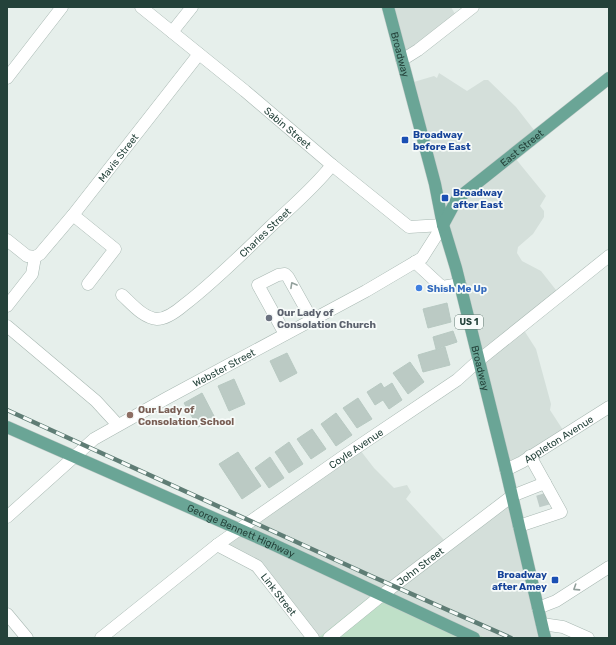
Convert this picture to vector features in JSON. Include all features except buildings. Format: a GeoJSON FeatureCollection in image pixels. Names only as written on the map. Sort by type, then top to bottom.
{"type":"FeatureCollection","features":[{"type":"Feature","properties":{"kind":"main road","name":"Broadway"},"geometry":{"type":"LineString","coordinates":[[388,7],[435,184],[443,224],[460,284],[506,470],[545,638]]}},
{"type":"Feature","properties":{"kind":"main road","name":"East Street"},"geometry":{"type":"LineString","coordinates":[[443,224],[457,199],[609,78]]}},
{"type":"Feature","properties":{"kind":"main road","name":"George Bennett Highway"},"geometry":{"type":"LineString","coordinates":[[7,427],[240,529],[474,638]]}},
{"type":"Feature","properties":{"kind":"street"},"geometry":{"type":"LineString","coordinates":[[7,78],[62,7]]}},
{"type":"Feature","properties":{"kind":"street","name":"Sabin Street"},"geometry":{"type":"LineString","coordinates":[[141,7],[409,227],[443,224]]}},
{"type":"Feature","properties":{"kind":"street"},"geometry":{"type":"LineString","coordinates":[[172,32],[192,7]]}},
{"type":"Feature","properties":{"kind":"street"},"geometry":{"type":"LineString","coordinates":[[402,60],[418,50],[473,7]]}},
{"type":"Feature","properties":{"kind":"street","name":"Mavis Street"},"geometry":{"type":"LineString","coordinates":[[34,257],[40,254],[73,215],[198,54]]}},
{"type":"Feature","properties":{"kind":"street","name":"Charles Street"},"geometry":{"type":"LineString","coordinates":[[122,296],[148,316],[157,319],[166,317],[194,297],[307,192],[332,165]]}},
{"type":"Feature","properties":{"kind":"street"},"geometry":{"type":"LineString","coordinates":[[73,215],[115,249],[88,284]]}},
{"type":"Feature","properties":{"kind":"street","name":"Webster Street"},"geometry":{"type":"LineString","coordinates":[[8,514],[94,439],[422,258],[443,224]]}},
{"type":"Feature","properties":{"kind":"street"},"geometry":{"type":"LineString","coordinates":[[7,240],[27,256],[34,257],[32,274],[7,306]]}},
{"type":"Feature","properties":{"kind":"street","name":"Coyle Avenue"},"geometry":{"type":"LineString","coordinates":[[101,638],[217,545],[344,456],[458,380],[478,360],[609,256]]}},
{"type":"Feature","properties":{"kind":"street"},"geometry":{"type":"LineString","coordinates":[[416,262],[442,287],[460,284]]}},
{"type":"Feature","properties":{"kind":"street"},"geometry":{"type":"LineString","coordinates":[[285,334],[258,285],[278,275],[285,274],[288,276],[312,320]]}},
{"type":"Feature","properties":{"kind":"street"},"geometry":{"type":"LineString","coordinates":[[7,326],[96,402],[118,426]]}},
{"type":"Feature","properties":{"kind":"street","name":"Appleton Avenue"},"geometry":{"type":"LineString","coordinates":[[506,470],[609,407]]}},
{"type":"Feature","properties":{"kind":"street"},"geometry":{"type":"LineString","coordinates":[[519,526],[543,512],[561,512],[539,490],[530,456]]}},
{"type":"Feature","properties":{"kind":"street","name":"John Street"},"geometry":{"type":"LineString","coordinates":[[329,638],[382,595],[512,496],[539,490]]}},
{"type":"Feature","properties":{"kind":"street","name":"Link Street"},"geometry":{"type":"LineString","coordinates":[[217,545],[257,566],[313,638]]}},
{"type":"Feature","properties":{"kind":"street"},"geometry":{"type":"LineString","coordinates":[[538,608],[556,601],[609,567]]}},
{"type":"Feature","properties":{"kind":"street"},"geometry":{"type":"LineString","coordinates":[[7,614],[27,638]]}},
{"type":"Feature","properties":{"kind":"street"},"geometry":{"type":"LineString","coordinates":[[542,624],[563,627],[588,638]]}},
{"type":"Feature","properties":{"kind":"shaded area"},"geometry":{"type":"Polygon","coordinates":[[[387,7],[451,7],[455,14],[400,58],[387,7]]]}},
{"type":"Feature","properties":{"kind":"shaded area"},"geometry":{"type":"Polygon","coordinates":[[[439,73],[467,91],[484,80],[488,80],[516,107],[534,130],[533,134],[511,153],[546,196],[540,206],[544,211],[544,217],[533,234],[518,247],[517,253],[522,261],[541,271],[556,290],[555,295],[520,324],[536,349],[551,404],[550,410],[563,430],[508,466],[407,84],[434,76],[437,78],[439,73]]]}},
{"type":"Feature","properties":{"kind":"shaded area"},"geometry":{"type":"Polygon","coordinates":[[[357,446],[374,468],[394,488],[407,485],[411,492],[406,499],[445,541],[507,493],[545,638],[486,638],[369,598],[318,638],[313,638],[239,557],[216,543],[357,446]]]}},
{"type":"Feature","properties":{"kind":"green space"},"geometry":{"type":"Polygon","coordinates":[[[374,593],[477,634],[486,638],[318,638],[374,593]]]}},
{"type":"Feature","properties":{"kind":"tunnel"},"geometry":{"type":"LineString","coordinates":[[542,494],[546,508]]}},
{"type":"Feature","properties":{"kind":"railway"},"geometry":{"type":"LineString","coordinates":[[7,410],[371,576],[511,638]]}},
{"type":"Feature","properties":{"kind":"place","name":"Broadway before East"},"geometry":{"type":"Point","coordinates":[405,140]}},
{"type":"Feature","properties":{"kind":"place","name":"Broadway after East"},"geometry":{"type":"Point","coordinates":[445,198]}},
{"type":"Feature","properties":{"kind":"place","name":"Shish Me Up"},"geometry":{"type":"Point","coordinates":[419,288]}},
{"type":"Feature","properties":{"kind":"place","name":"Our Lady of Consolation Church"},"geometry":{"type":"Point","coordinates":[269,318]}},
{"type":"Feature","properties":{"kind":"place","name":"Our Lady of Consolation School"},"geometry":{"type":"Point","coordinates":[130,415]}},
{"type":"Feature","properties":{"kind":"place","name":"Broadway after Amey"},"geometry":{"type":"Point","coordinates":[555,580]}}]}
